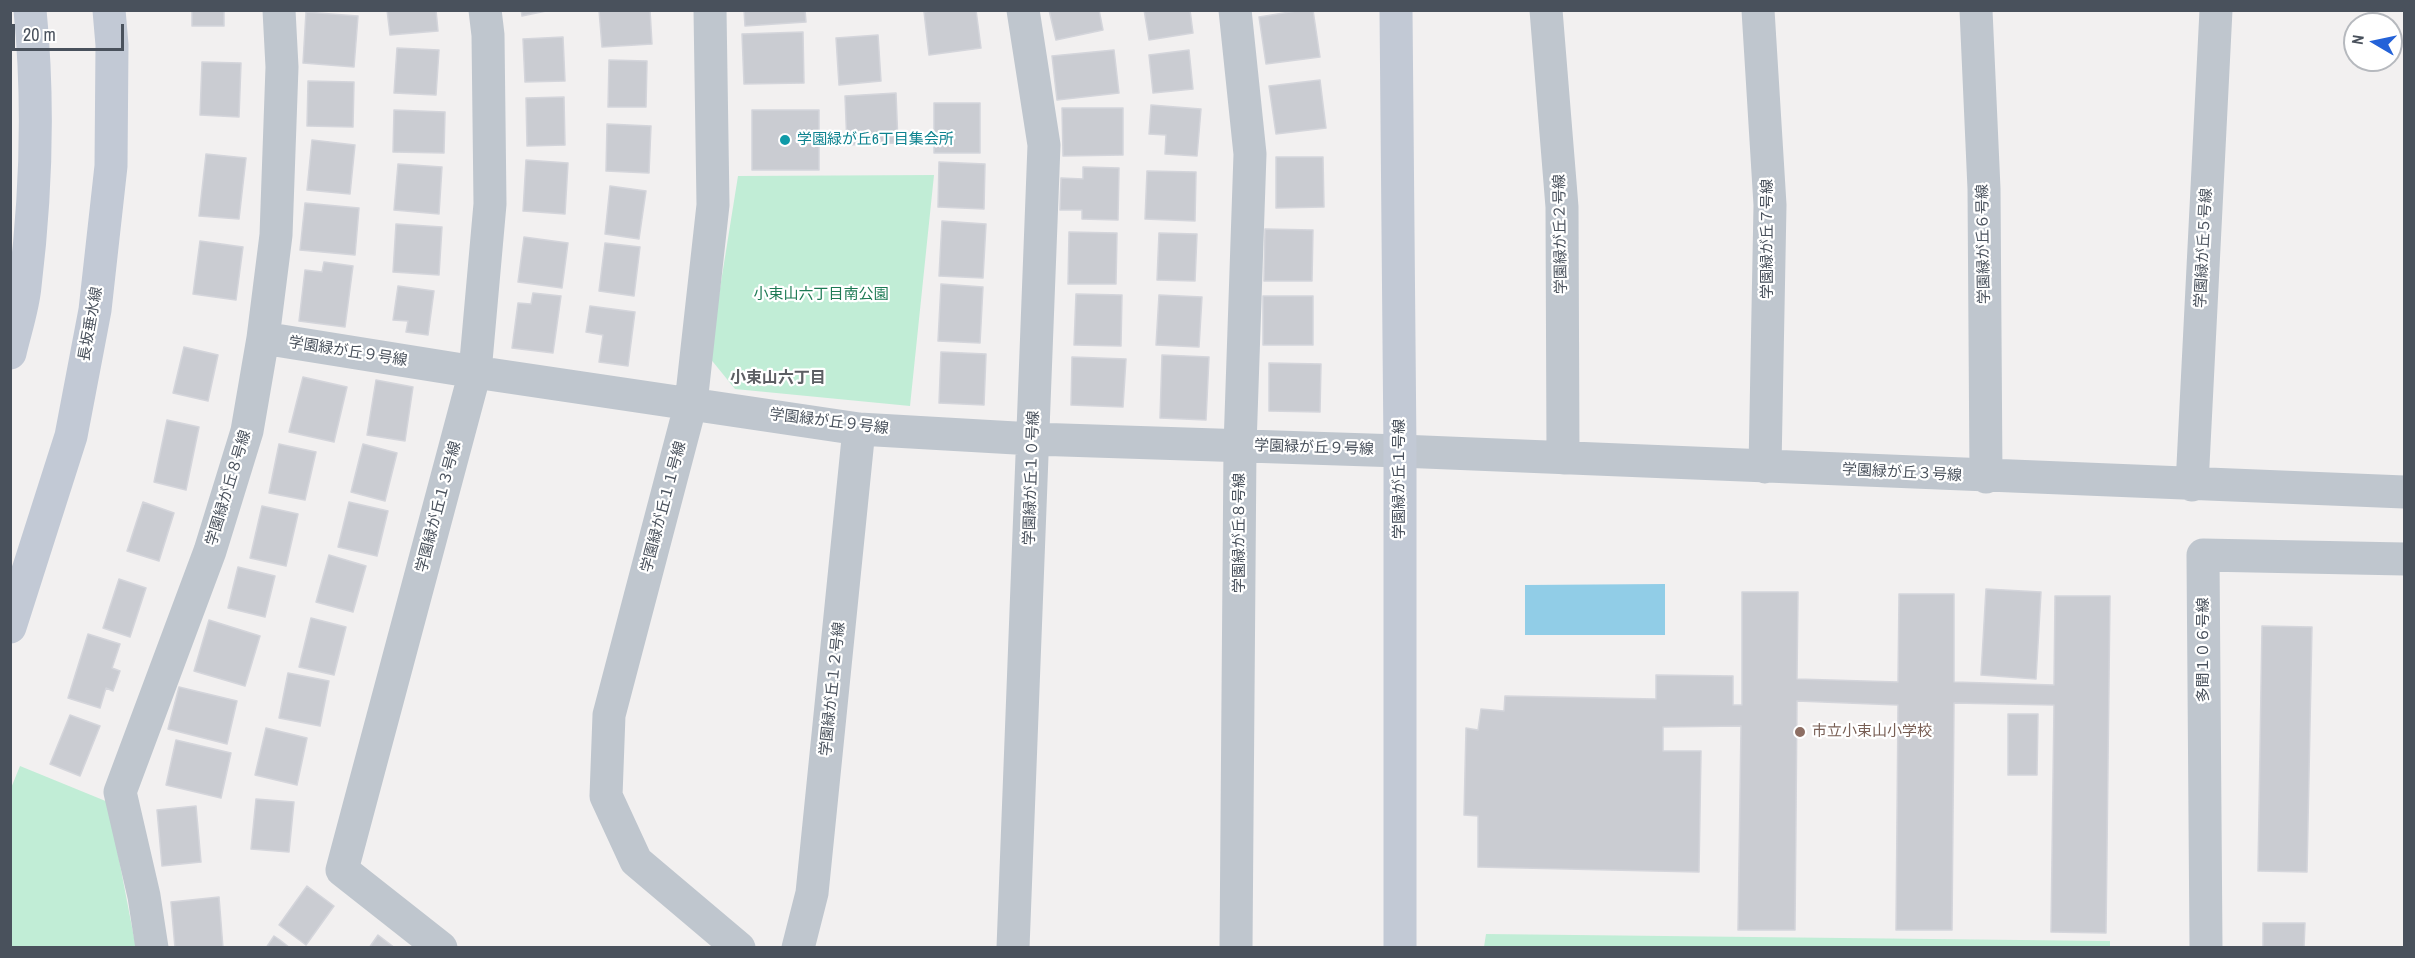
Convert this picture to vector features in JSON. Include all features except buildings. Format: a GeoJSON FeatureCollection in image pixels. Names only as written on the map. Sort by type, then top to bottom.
{"type":"FeatureCollection","features":[{"type":"Feature","properties":{"kind":"main road"},"geometry":{"type":"LineString","coordinates":[[10,353],[25,288],[34,165],[35,56],[30,10]]}},
{"type":"Feature","properties":{"kind":"main road","name":"長坂垂水線"},"geometry":{"type":"LineString","coordinates":[[10,627],[71,436],[96,302],[111,166],[112,45],[109,10]]}},
{"type":"Feature","properties":{"kind":"main road","name":"学園緑が丘１号線"},"geometry":{"type":"LineString","coordinates":[[1396,10],[1400,451],[1400,948]]}},
{"type":"Feature","properties":{"kind":"street","name":"学園緑が丘８号線"},"geometry":{"type":"LineString","coordinates":[[152,948],[144,896],[120,792],[210,551],[247,430],[263,338],[276,235],[282,67],[279,10]]}},
{"type":"Feature","properties":{"kind":"street","name":"学園緑が丘１３号線"},"geometry":{"type":"LineString","coordinates":[[441,948],[342,870],[475,372],[490,204],[488,35],[485,10]]}},
{"type":"Feature","properties":{"kind":"street","name":"学園緑が丘１１号線"},"geometry":{"type":"LineString","coordinates":[[710,10],[713,205],[691,403],[609,715],[606,796],[636,861],[739,948]]}},
{"type":"Feature","properties":{"kind":"street","name":"学園緑が丘１０号線"},"geometry":{"type":"LineString","coordinates":[[1013,948],[1044,145],[1023,10]]}},
{"type":"Feature","properties":{"kind":"street","name":"学園緑が丘８号線"},"geometry":{"type":"LineString","coordinates":[[1236,10],[1250,154],[1240,446],[1236,948]]}},
{"type":"Feature","properties":{"kind":"street","name":"学園緑が丘２号線"},"geometry":{"type":"LineString","coordinates":[[1546,10],[1563,207],[1563,458]]}},
{"type":"Feature","properties":{"kind":"street","name":"学園緑が丘７号線"},"geometry":{"type":"LineString","coordinates":[[1758,10],[1770,205],[1765,467]]}},
{"type":"Feature","properties":{"kind":"street","name":"学園緑が丘６号線"},"geometry":{"type":"LineString","coordinates":[[1976,10],[1984,189],[1986,477]]}},
{"type":"Feature","properties":{"kind":"street","name":"学園緑が丘５号線"},"geometry":{"type":"LineString","coordinates":[[2192,485],[2216,10]]}},
{"type":"Feature","properties":{"kind":"street","name":"学園緑が丘９号線"},"geometry":{"type":"LineString","coordinates":[[263,338],[859,429],[1034,439],[1400,451]]}},
{"type":"Feature","properties":{"kind":"street","name":"学園緑が丘１２号線"},"geometry":{"type":"LineString","coordinates":[[798,948],[812,893],[859,429]]}},
{"type":"Feature","properties":{"kind":"street","name":"学園緑が丘３号線"},"geometry":{"type":"LineString","coordinates":[[1400,451],[1986,477],[2404,492]]}},
{"type":"Feature","properties":{"kind":"street","name":"多聞１０６号線"},"geometry":{"type":"LineString","coordinates":[[2206,948],[2203,555],[2404,560]]}},
{"type":"Feature","properties":{"kind":"green space","name":"小束山六丁目南公園"},"geometry":{"type":"Polygon","coordinates":[[[934,175],[910,406],[735,389],[709,357],[738,176],[934,175]]]}},
{"type":"Feature","properties":{"kind":"green space"},"geometry":{"type":"Polygon","coordinates":[[[20,766],[108,802],[136,948],[11,948],[11,788],[20,766]]]}},
{"type":"Feature","properties":{"kind":"green space"},"geometry":{"type":"Polygon","coordinates":[[[1486,934],[2110,941],[2110,947],[1484,947],[1486,934]]]}},
{"type":"Feature","properties":{"kind":"water"},"geometry":{"type":"Polygon","coordinates":[[[1665,584],[1665,635],[1525,635],[1525,585],[1665,584]]]}},
{"type":"Feature","properties":{"kind":"place","name":"学園緑が丘6丁目集会所"},"geometry":{"type":"Point","coordinates":[785,140]}},
{"type":"Feature","properties":{"kind":"place","name":"市立小束山小学校"},"geometry":{"type":"Point","coordinates":[1800,732]}},
{"type":"Feature","properties":{"kind":"district","name":"小束山六丁目"},"geometry":{"type":"Point","coordinates":[778,379]}}]}
